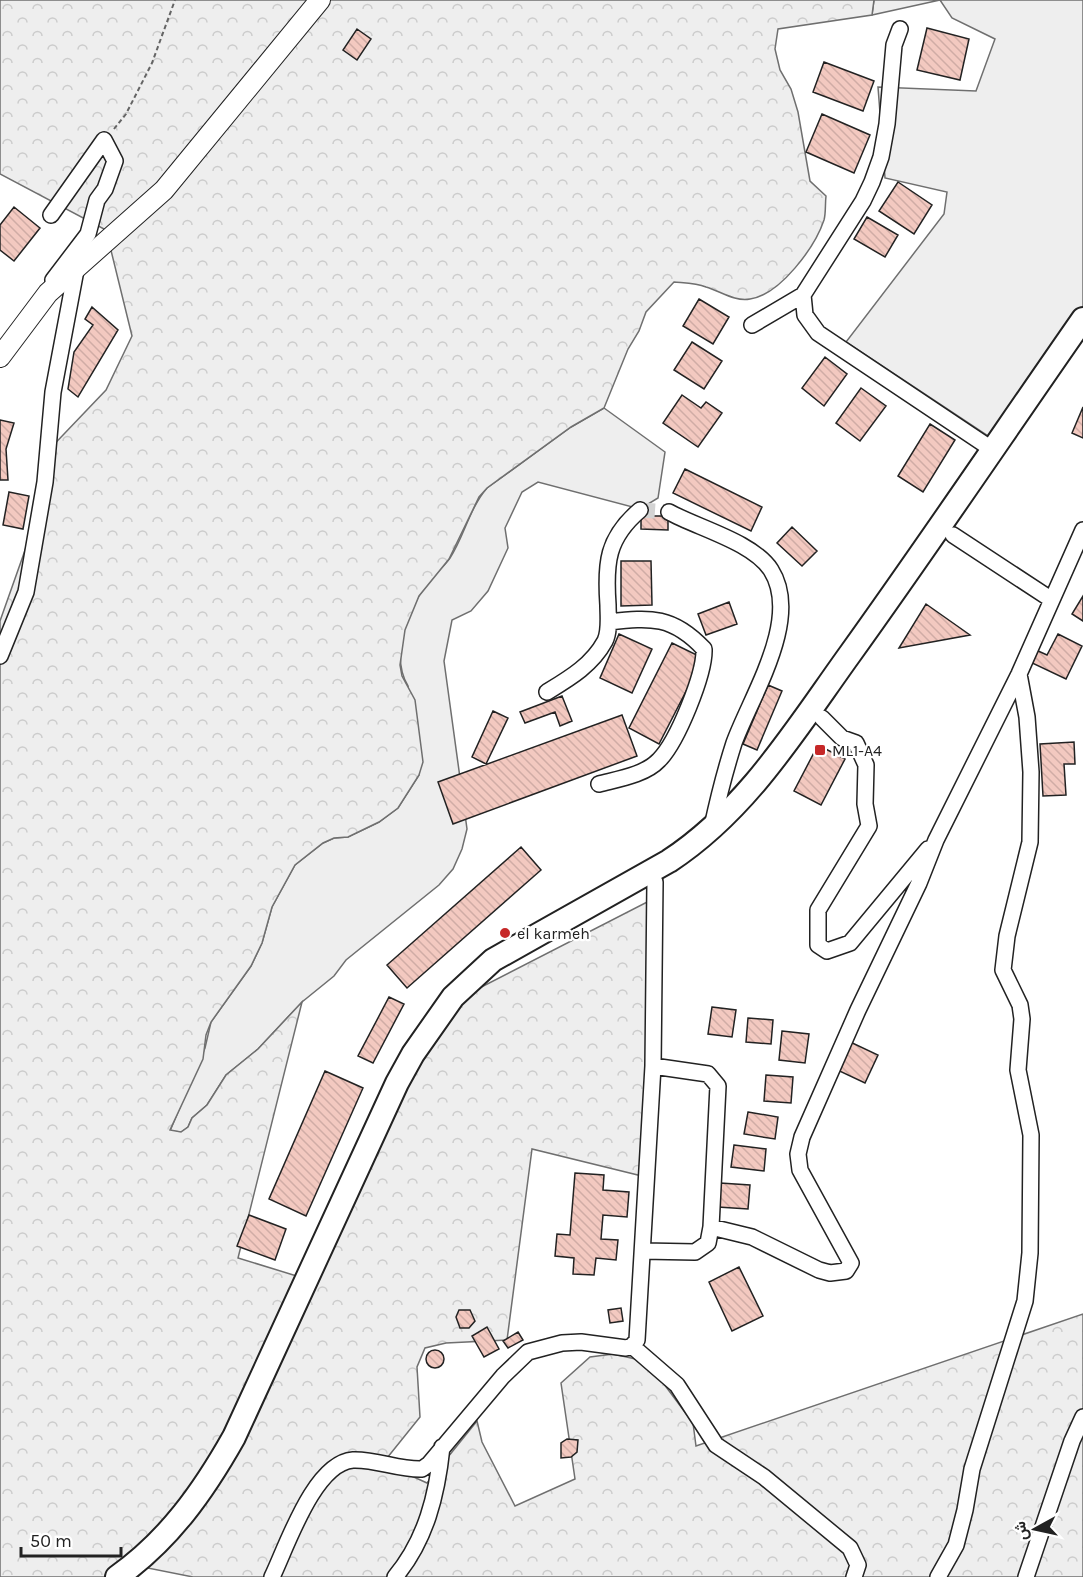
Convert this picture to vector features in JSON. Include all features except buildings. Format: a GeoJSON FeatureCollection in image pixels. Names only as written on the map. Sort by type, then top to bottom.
{"type":"FeatureCollection","features":[{"type":"Feature","properties":{"kind":"highway"},"geometry":{"type":"LineString","coordinates":[[117,1577],[158,1544],[210,1480],[244,1416],[397,1083],[413,1054],[453,997],[493,960],[615,893],[687,849],[711,830],[767,769],[909,573],[1083,319]]}},
{"type":"Feature","properties":{"kind":"highway"},"geometry":{"type":"LineString","coordinates":[[139,1577],[184,1534],[236,1461],[265,1404],[404,1102],[434,1046],[474,997],[507,966],[555,935],[655,882],[716,842],[743,819],[822,718],[953,535],[1083,344]]}},
{"type":"Feature","properties":{"kind":"main road"},"geometry":{"type":"LineString","coordinates":[[0,357],[27,319],[56,287],[164,190],[321,0]]}},
{"type":"Feature","properties":{"kind":"street"},"geometry":{"type":"LineString","coordinates":[[752,325],[803,295],[863,201],[881,157],[891,99],[891,65],[900,28]]}},
{"type":"Feature","properties":{"kind":"street"},"geometry":{"type":"LineString","coordinates":[[51,215],[104,140],[115,161],[105,189],[97,200],[88,234],[57,272],[53,280],[56,287]]}},
{"type":"Feature","properties":{"kind":"street"},"geometry":{"type":"LineString","coordinates":[[0,656],[26,592],[45,482],[53,392],[76,270]]}},
{"type":"Feature","properties":{"kind":"street"},"geometry":{"type":"LineString","coordinates":[[803,295],[805,315],[818,333],[993,450]]}},
{"type":"Feature","properties":{"kind":"street"},"geometry":{"type":"LineString","coordinates":[[547,692],[579,673],[606,639],[609,622],[606,586],[609,555],[622,526],[640,510]]}},
{"type":"Feature","properties":{"kind":"street"},"geometry":{"type":"LineString","coordinates":[[669,512],[723,535],[771,569],[777,585],[781,608],[770,658],[734,744],[711,830]]}},
{"type":"Feature","properties":{"kind":"street"},"geometry":{"type":"LineString","coordinates":[[711,1227],[752,1237],[785,1255],[830,1273],[846,1271],[851,1263],[800,1170],[798,1154],[809,1118],[919,883],[936,840],[1020,674],[1083,530]]}},
{"type":"Feature","properties":{"kind":"street"},"geometry":{"type":"LineString","coordinates":[[953,535],[1052,600]]}},
{"type":"Feature","properties":{"kind":"street"},"geometry":{"type":"LineString","coordinates":[[599,784],[646,769],[659,760],[691,701],[705,662],[704,649],[675,625],[639,619],[609,622]]}},
{"type":"Feature","properties":{"kind":"street"},"geometry":{"type":"LineString","coordinates":[[938,1577],[956,1545],[972,1469],[1023,1309],[1030,1253],[1031,1135],[1018,1061],[1022,1019],[1020,1005],[1003,970],[1007,936],[1029,842],[1031,772],[1027,717],[1020,674]]}},
{"type":"Feature","properties":{"kind":"street"},"geometry":{"type":"LineString","coordinates":[[822,718],[842,738],[856,743],[866,765],[865,804],[869,826],[818,910],[818,945],[827,951],[850,942],[936,840]]}},
{"type":"Feature","properties":{"kind":"street"},"geometry":{"type":"LineString","coordinates":[[272,1577],[313,1494],[332,1469],[352,1460],[408,1470],[422,1469],[429,1464],[503,1376],[528,1352],[562,1343],[581,1342],[618,1348],[632,1346],[636,1340],[653,1066],[655,882]]}},
{"type":"Feature","properties":{"kind":"street"},"geometry":{"type":"LineString","coordinates":[[643,1251],[695,1252],[708,1243],[711,1227],[718,1086],[708,1074],[653,1066]]}},
{"type":"Feature","properties":{"kind":"street"},"geometry":{"type":"LineString","coordinates":[[632,1346],[677,1385],[716,1445],[764,1477],[850,1548],[858,1565],[854,1577]]}},
{"type":"Feature","properties":{"kind":"street"},"geometry":{"type":"LineString","coordinates":[[1026,1577],[1072,1441],[1083,1417]]}},
{"type":"Feature","properties":{"kind":"street"},"geometry":{"type":"LineString","coordinates":[[394,1577],[413,1553],[424,1533],[443,1445]]}},
{"type":"Feature","properties":{"kind":"path"},"geometry":{"type":"LineString","coordinates":[[104,140],[126,114],[152,63],[175,0]]}},
{"type":"Feature","properties":{"kind":"green space"},"geometry":{"type":"Polygon","coordinates":[[[0,0],[874,0],[872,15],[778,29],[775,49],[780,70],[791,89],[798,112],[810,181],[826,196],[824,220],[805,256],[773,289],[750,299],[733,298],[698,285],[674,282],[646,312],[604,408],[571,427],[487,488],[479,497],[449,559],[419,596],[405,630],[400,665],[402,676],[415,700],[423,762],[419,775],[398,808],[379,822],[348,837],[334,838],[323,843],[295,865],[272,907],[262,943],[251,966],[211,1022],[206,1035],[203,1059],[170,1130],[181,1132],[188,1127],[192,1118],[207,1105],[226,1075],[258,1049],[302,1002],[238,1258],[313,1281],[365,1150],[454,1001],[653,899],[646,1177],[532,1149],[507,1340],[446,1343],[425,1348],[417,1367],[420,1417],[383,1463],[427,1483],[477,1421],[482,1442],[515,1506],[575,1479],[561,1383],[590,1357],[613,1354],[640,1360],[655,1372],[693,1423],[696,1446],[1083,1314],[1083,1577],[193,1577],[123,1563],[116,1577],[0,1577],[0,621],[35,522],[42,457],[106,390],[132,336],[106,230],[0,174],[0,0]]]}},
{"type":"Feature","properties":{"kind":"green space"},"geometry":{"type":"Polygon","coordinates":[[[874,0],[940,0],[872,15],[874,0]]]}},
{"type":"Feature","properties":{"kind":"green space"},"geometry":{"type":"Polygon","coordinates":[[[940,0],[1083,0],[1083,309],[994,440],[846,342],[944,214],[947,192],[885,178],[878,87],[976,91],[995,39],[952,18],[940,0]]]}},
{"type":"Feature","properties":{"kind":"green space"},"geometry":{"type":"Polygon","coordinates":[[[604,408],[665,452],[658,498],[640,509],[538,482],[522,492],[505,528],[508,548],[488,591],[471,611],[452,620],[444,661],[467,829],[462,849],[453,869],[439,885],[346,960],[334,976],[302,1002],[258,1049],[226,1075],[207,1105],[192,1118],[188,1127],[181,1132],[170,1131],[205,1048],[211,1022],[251,966],[262,943],[272,907],[295,865],[323,843],[334,838],[348,837],[379,822],[398,808],[419,775],[408,686],[401,662],[403,635],[418,597],[450,558],[487,488],[571,427],[604,408]]]}},
{"type":"Feature","properties":{"kind":"tunnel"},"geometry":{"type":"LineString","coordinates":[[640,510],[669,512]]}},
{"type":"Feature","properties":{"kind":"place","name":"ML1-A4"},"geometry":{"type":"Point","coordinates":[820,750]}},
{"type":"Feature","properties":{"kind":"place","name":"el karmeh"},"geometry":{"type":"Point","coordinates":[505,933]}}]}
